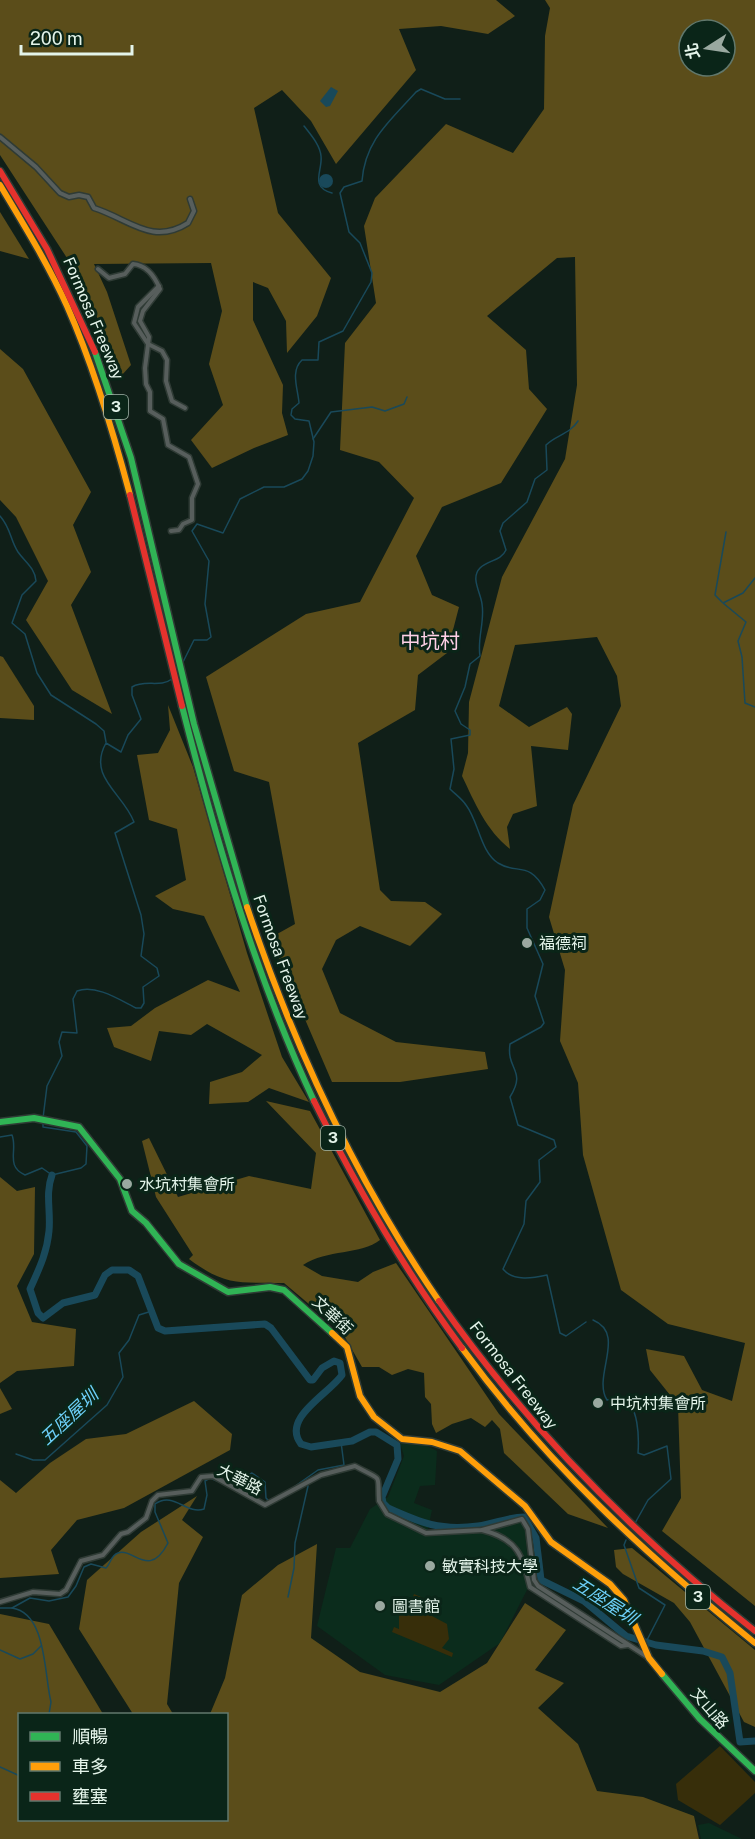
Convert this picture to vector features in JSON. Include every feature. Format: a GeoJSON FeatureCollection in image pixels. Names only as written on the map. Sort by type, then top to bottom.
{"type":"FeatureCollection","features":[{"type":"Feature","properties":{"kind":"main road","name":"Formosa Freeway"},"geometry":{"type":"LineString","coordinates":[[0,171],[33,220],[63,278],[101,363],[138,481],[193,718],[236,871],[285,1014],[341,1134],[392,1226],[466,1336],[543,1433],[606,1502],[649,1543],[755,1631]]}},
{"type":"Feature","properties":{"kind":"main road","name":"Formosa Freeway"},"geometry":{"type":"LineString","coordinates":[[0,185],[57,282],[93,367],[126,473],[180,703],[210,815],[278,1018],[338,1149],[385,1232],[459,1343],[551,1457],[643,1550],[755,1642]]}},
{"type":"Feature","properties":{"kind":"main road","name":"文華街"},"geometry":{"type":"LineString","coordinates":[[0,1122],[16,1118],[74,1124],[83,1130],[120,1179],[132,1211],[185,1268],[228,1292],[274,1287],[292,1296],[347,1347],[360,1396],[374,1418],[402,1438],[436,1443],[463,1454],[525,1506],[551,1542],[610,1584],[624,1600],[649,1658]]}},
{"type":"Feature","properties":{"kind":"main road","name":"文山路"},"geometry":{"type":"LineString","coordinates":[[649,1658],[700,1719],[755,1771]]}},
{"type":"Feature","properties":{"kind":"street"},"geometry":{"type":"LineString","coordinates":[[0,137],[60,193],[88,197],[94,208],[121,217],[148,233],[168,232],[188,223],[194,211],[190,200]]}},
{"type":"Feature","properties":{"kind":"street"},"geometry":{"type":"LineString","coordinates":[[98,269],[109,278],[125,274],[133,264],[139,264],[148,270],[159,286],[138,307],[135,327],[148,344],[165,355],[168,365],[166,381],[172,401],[185,408]]}},
{"type":"Feature","properties":{"kind":"street"},"geometry":{"type":"LineString","coordinates":[[148,344],[145,376],[150,392],[150,411],[163,419],[168,445],[189,457],[198,484],[192,498],[192,520],[183,524],[179,530],[171,531]]}},
{"type":"Feature","properties":{"kind":"street","name":"大華路"},"geometry":{"type":"LineString","coordinates":[[0,1602],[33,1592],[60,1594],[66,1590],[81,1561],[103,1555],[121,1534],[128,1532],[146,1518],[152,1501],[158,1495],[192,1491],[201,1477],[207,1475],[225,1482],[265,1505],[321,1475],[355,1466],[379,1479],[381,1484],[378,1501],[387,1514],[426,1533],[482,1530],[518,1519],[524,1521],[534,1580],[538,1586],[649,1658]]}},
{"type":"Feature","properties":{"kind":"street","name":"大華路"},"geometry":{"type":"LineString","coordinates":[[482,1530],[496,1533],[516,1547],[522,1555],[530,1587],[621,1646],[627,1645]]}},
{"type":"Feature","properties":{"kind":"shaded area"},"geometry":{"type":"Polygon","coordinates":[[[0,0],[496,0],[515,16],[488,34],[441,26],[399,29],[416,70],[336,164],[311,121],[282,90],[254,108],[278,213],[331,278],[317,316],[287,353],[286,321],[268,288],[253,282],[253,320],[283,385],[282,413],[288,435],[212,468],[191,440],[223,405],[209,364],[222,311],[211,263],[94,264],[107,292],[131,365],[122,375],[80,278],[0,155],[0,0]]]}},
{"type":"Feature","properties":{"kind":"shaded area"},"geometry":{"type":"Polygon","coordinates":[[[545,0],[755,0],[755,1606],[662,1531],[681,1498],[678,1405],[650,1370],[646,1349],[684,1356],[702,1390],[732,1401],[745,1343],[668,1324],[621,1290],[583,1155],[578,1083],[560,1041],[565,970],[549,917],[573,805],[621,706],[617,676],[597,637],[515,645],[499,706],[529,727],[567,707],[572,714],[568,750],[531,746],[537,806],[513,814],[507,827],[510,849],[488,825],[462,776],[468,753],[469,702],[502,577],[565,459],[577,385],[575,257],[557,258],[487,316],[526,350],[529,389],[547,409],[501,483],[442,507],[416,556],[432,595],[459,607],[447,653],[418,675],[415,710],[358,743],[380,890],[391,901],[425,902],[442,914],[410,946],[360,926],[336,940],[322,969],[340,1013],[396,1042],[485,1052],[488,1069],[400,1082],[332,1082],[270,938],[295,924],[269,782],[234,771],[206,677],[306,614],[360,602],[414,498],[379,462],[340,450],[345,343],[376,303],[364,226],[375,198],[446,124],[513,153],[544,109],[545,36],[550,8],[545,0]]]}},
{"type":"Feature","properties":{"kind":"shaded area"},"geometry":{"type":"Polygon","coordinates":[[[0,212],[29,259],[0,251],[0,212]]]}},
{"type":"Feature","properties":{"kind":"shaded area"},"geometry":{"type":"Polygon","coordinates":[[[0,349],[23,369],[91,492],[73,525],[91,572],[71,605],[112,714],[72,690],[26,620],[48,581],[16,517],[0,500],[0,349]]]}},
{"type":"Feature","properties":{"kind":"shaded area"},"geometry":{"type":"Polygon","coordinates":[[[0,656],[3,657],[34,706],[34,720],[0,718],[0,656]]]}},
{"type":"Feature","properties":{"kind":"shaded area"},"geometry":{"type":"Polygon","coordinates":[[[168,705],[193,767],[247,953],[282,1057],[309,1102],[269,1088],[248,1102],[209,1104],[210,1082],[242,1072],[262,1055],[207,1024],[191,1035],[159,1031],[151,1061],[114,1047],[107,1028],[131,1026],[155,1008],[208,980],[240,992],[204,916],[173,909],[155,896],[186,880],[177,829],[149,820],[137,755],[158,753],[170,730],[168,705]]]}},
{"type":"Feature","properties":{"kind":"shaded area"},"geometry":{"type":"Polygon","coordinates":[[[266,1101],[310,1111],[380,1240],[363,1248],[322,1256],[303,1265],[322,1276],[358,1282],[373,1272],[396,1263],[499,1414],[608,1528],[568,1514],[504,1453],[500,1429],[492,1420],[485,1427],[471,1418],[452,1424],[436,1433],[432,1424],[431,1404],[425,1397],[424,1373],[408,1369],[392,1375],[379,1367],[362,1367],[342,1332],[284,1283],[224,1279],[189,1259],[193,1255],[156,1197],[142,1141],[149,1138],[178,1197],[249,1176],[311,1189],[316,1153],[266,1101]]]}},
{"type":"Feature","properties":{"kind":"shaded area"},"geometry":{"type":"Polygon","coordinates":[[[0,1177],[17,1191],[35,1187],[34,1254],[17,1286],[32,1322],[76,1329],[74,1366],[17,1371],[0,1383],[0,1177]]]}},
{"type":"Feature","properties":{"kind":"shaded area"},"geometry":{"type":"Polygon","coordinates":[[[0,1388],[12,1409],[0,1414],[0,1388]]]}},
{"type":"Feature","properties":{"kind":"shaded area"},"geometry":{"type":"Polygon","coordinates":[[[194,1401],[232,1434],[230,1450],[124,1508],[77,1520],[51,1550],[59,1574],[0,1578],[0,1480],[16,1493],[50,1463],[86,1439],[126,1434],[194,1401]]]}},
{"type":"Feature","properties":{"kind":"shaded area","name":"敏實科技大學"},"geometry":{"type":"Polygon","coordinates":[[[400,1443],[425,1445],[437,1451],[435,1485],[420,1486],[414,1503],[432,1510],[427,1533],[524,1521],[530,1584],[500,1643],[439,1685],[385,1675],[317,1626],[336,1548],[350,1548],[370,1509],[388,1497],[404,1456],[400,1443]]]}},
{"type":"Feature","properties":{"kind":"shaded area"},"geometry":{"type":"Polygon","coordinates":[[[197,1496],[182,1520],[203,1537],[179,1583],[167,1704],[172,1713],[132,1713],[79,1629],[87,1580],[141,1532],[197,1496]]]}},
{"type":"Feature","properties":{"kind":"shaded area"},"geometry":{"type":"Polygon","coordinates":[[[317,1544],[311,1638],[360,1672],[440,1692],[487,1663],[525,1603],[566,1630],[535,1670],[564,1683],[538,1708],[578,1744],[597,1791],[643,1797],[694,1816],[699,1839],[0,1839],[0,1614],[49,1624],[102,1713],[18,1713],[18,1821],[228,1821],[228,1713],[210,1713],[225,1678],[242,1595],[278,1565],[317,1544]]]}},
{"type":"Feature","properties":{"kind":"shaded area"},"geometry":{"type":"Polygon","coordinates":[[[632,1548],[755,1650],[755,1727],[744,1722],[690,1622],[674,1603],[623,1574],[616,1567],[614,1550],[632,1548]]]}},
{"type":"Feature","properties":{"kind":"shaded area"},"geometry":{"type":"Polygon","coordinates":[[[414,1594],[437,1604],[432,1616],[447,1624],[449,1639],[442,1648],[453,1653],[452,1657],[392,1632],[394,1627],[399,1629],[399,1616],[404,1610],[414,1609],[409,1607],[414,1594]]]}},
{"type":"Feature","properties":{"kind":"shaded area"},"geometry":{"type":"Polygon","coordinates":[[[720,1746],[755,1782],[755,1793],[720,1825],[678,1800],[676,1784],[720,1746]]]}},
{"type":"Feature","properties":{"kind":"shaded area"},"geometry":{"type":"Polygon","coordinates":[[[709,1823],[742,1839],[701,1839],[698,1825],[709,1823]]]}},
{"type":"Feature","properties":{"kind":"water"},"geometry":{"type":"Polygon","coordinates":[[[331,87],[338,91],[330,106],[326,107],[320,101],[331,87]]]}},
{"type":"Feature","properties":{"kind":"water"},"geometry":{"type":"Polygon","coordinates":[[[323,174],[329,174],[333,181],[329,188],[323,188],[319,184],[319,178],[323,174]]]}},
{"type":"Feature","properties":{"kind":"waterway"},"geometry":{"type":"LineString","coordinates":[[183,662],[194,640],[207,640],[211,637],[205,604],[209,561],[192,531],[197,524],[223,533],[240,499],[264,487],[284,487],[302,479],[308,471],[313,456],[314,442],[309,421],[295,419],[291,415],[292,409],[299,403],[296,369],[302,360],[318,360],[319,342],[343,331],[371,282],[372,273],[360,243],[349,232],[340,193],[344,187],[362,181],[368,154],[380,132],[416,92],[421,89],[445,99],[460,99]]}},
{"type":"Feature","properties":{"kind":"waterway"},"geometry":{"type":"LineString","coordinates":[[304,126],[319,148],[321,187],[332,193]]}},
{"type":"Feature","properties":{"kind":"waterway"},"geometry":{"type":"LineString","coordinates":[[313,439],[331,412],[372,407],[385,411],[404,404],[407,397]]}},
{"type":"Feature","properties":{"kind":"waterway"},"geometry":{"type":"LineString","coordinates":[[578,421],[571,429],[546,445],[547,470],[535,479],[527,502],[503,523],[500,531],[506,550],[504,554],[483,565],[477,572],[476,581],[483,611],[479,643],[480,656],[470,664],[465,687],[455,711],[461,724],[470,730],[470,735],[451,739],[454,769],[450,789],[463,801],[470,812],[483,844],[492,858],[505,866],[528,871],[534,875],[545,890],[540,900],[527,909],[527,928],[543,964],[535,996],[544,1023],[541,1027],[510,1044],[511,1059],[517,1081],[510,1097],[518,1125],[554,1140],[556,1147],[539,1160],[540,1182],[526,1201],[524,1224],[503,1269],[512,1276],[518,1277],[530,1278],[547,1275],[560,1333],[566,1336],[586,1322]]}},
{"type":"Feature","properties":{"kind":"waterway"},"geometry":{"type":"LineString","coordinates":[[0,516],[18,552],[34,572],[36,581],[22,595],[12,623],[25,634],[37,673],[51,695],[96,724],[104,731],[106,742]]}},
{"type":"Feature","properties":{"kind":"waterway"},"geometry":{"type":"LineString","coordinates":[[722,602],[715,595],[726,532]]}},
{"type":"Feature","properties":{"kind":"waterway"},"geometry":{"type":"LineString","coordinates":[[755,578],[743,593],[723,603],[746,622],[738,641],[742,657],[745,703],[755,707]]}},
{"type":"Feature","properties":{"kind":"waterway"},"geometry":{"type":"LineString","coordinates":[[43,1118],[47,1086],[62,1056],[59,1042],[62,1032],[77,1033],[73,999],[77,991],[84,989],[100,991],[136,1008],[141,1008],[144,1003],[143,987],[159,976],[157,968],[141,956],[144,934],[141,915],[115,833],[134,822],[104,775],[101,755],[106,743],[121,752],[128,735],[141,719],[132,695],[132,687],[163,683],[172,679]]}},
{"type":"Feature","properties":{"kind":"waterway"},"geometry":{"type":"LineString","coordinates":[[0,1137],[12,1135],[15,1167],[25,1175],[42,1168],[52,1175],[81,1168],[86,1164],[87,1146],[76,1132],[43,1127],[43,1123]]}},
{"type":"Feature","properties":{"kind":"waterway","name":"五座屋圳"},"geometry":{"type":"LineString","coordinates":[[52,1175],[49,1189],[48,1239],[42,1261],[30,1289],[38,1313],[43,1318],[63,1303],[95,1295],[105,1275],[112,1270],[129,1270],[138,1276],[158,1328],[165,1331],[265,1324],[271,1328],[310,1380],[313,1380],[322,1368],[334,1361],[340,1363],[342,1375],[309,1407],[297,1425],[296,1434],[301,1444],[311,1447],[352,1441],[370,1432],[376,1432],[397,1445],[398,1459],[382,1497],[383,1503],[388,1508],[421,1522],[465,1527],[524,1517],[536,1538],[541,1580],[584,1601],[626,1636],[656,1645],[703,1651],[722,1657],[730,1673],[740,1742],[755,1741]]}},
{"type":"Feature","properties":{"kind":"waterway","name":"五座屋圳"},"geometry":{"type":"LineString","coordinates":[[16,1454],[33,1460],[45,1460],[107,1405],[123,1377],[119,1353],[129,1340],[139,1315],[152,1311]]}},
{"type":"Feature","properties":{"kind":"waterway"},"geometry":{"type":"LineString","coordinates":[[593,1320],[603,1326],[607,1335],[603,1390],[607,1400],[622,1399],[632,1407],[637,1422],[638,1453],[644,1455],[667,1446],[671,1479],[648,1500],[634,1525]]}},
{"type":"Feature","properties":{"kind":"waterway"},"geometry":{"type":"LineString","coordinates":[[291,1489],[318,1470],[344,1465],[341,1442]]}},
{"type":"Feature","properties":{"kind":"waterway"},"geometry":{"type":"LineString","coordinates":[[232,1484],[252,1473],[265,1482],[266,1498],[269,1501]]}},
{"type":"Feature","properties":{"kind":"waterway"},"geometry":{"type":"LineString","coordinates":[[0,1608],[12,1608],[30,1598],[49,1601],[68,1597],[76,1586],[84,1567],[91,1564],[106,1568],[114,1555],[118,1553],[124,1552],[142,1560],[154,1559],[161,1554],[168,1543],[155,1512],[155,1504],[168,1500],[191,1509],[204,1509],[207,1495],[205,1481],[210,1478],[222,1483]]}},
{"type":"Feature","properties":{"kind":"waterway"},"geometry":{"type":"LineString","coordinates":[[288,1597],[294,1568],[295,1543],[308,1486]]}},
{"type":"Feature","properties":{"kind":"waterway"},"geometry":{"type":"LineString","coordinates":[[626,1540],[624,1545],[639,1588],[665,1605],[646,1642]]}},
{"type":"Feature","properties":{"kind":"waterway"},"geometry":{"type":"LineString","coordinates":[[12,1608],[23,1612],[32,1621],[38,1633],[51,1702],[49,1713]]}},
{"type":"Feature","properties":{"kind":"waterway"},"geometry":{"type":"LineString","coordinates":[[0,1650],[20,1659],[33,1654],[41,1646]]}},
{"type":"Feature","properties":{"kind":"waterway"},"geometry":{"type":"LineString","coordinates":[[0,1767],[18,1775]]}},
{"type":"Feature","properties":{"kind":"traffic: fast"},"geometry":{"type":"LineString","coordinates":[[95,352],[131,458],[194,724],[247,907]]}},
{"type":"Feature","properties":{"kind":"traffic: fast"},"geometry":{"type":"LineString","coordinates":[[182,706],[223,857],[255,956],[314,1101]]}},
{"type":"Feature","properties":{"kind":"traffic: fast"},"geometry":{"type":"LineString","coordinates":[[0,1122],[34,1118],[79,1127],[120,1179],[132,1211],[146,1223],[179,1264],[228,1292],[270,1287],[284,1290],[332,1333]]}},
{"type":"Feature","properties":{"kind":"traffic: fast"},"geometry":{"type":"LineString","coordinates":[[662,1674],[700,1719],[755,1771]]}},
{"type":"Feature","properties":{"kind":"traffic: slow"},"geometry":{"type":"LineString","coordinates":[[0,185],[52,275],[77,329],[102,399],[130,495]]}},
{"type":"Feature","properties":{"kind":"traffic: slow"},"geometry":{"type":"LineString","coordinates":[[247,907],[285,1010],[329,1111],[380,1208],[439,1301]]}},
{"type":"Feature","properties":{"kind":"traffic: slow"},"geometry":{"type":"LineString","coordinates":[[332,1333],[347,1347],[360,1396],[374,1417],[402,1439],[432,1442],[460,1451],[525,1506],[551,1542],[610,1584],[624,1600],[649,1658],[662,1674]]}},
{"type":"Feature","properties":{"kind":"traffic: slow"},"geometry":{"type":"LineString","coordinates":[[462,1348],[494,1390],[563,1469],[636,1541],[755,1643]]}},
{"type":"Feature","properties":{"kind":"traffic: jam"},"geometry":{"type":"LineString","coordinates":[[0,171],[47,249],[95,352]]}},
{"type":"Feature","properties":{"kind":"traffic: jam"},"geometry":{"type":"LineString","coordinates":[[130,495],[182,706]]}},
{"type":"Feature","properties":{"kind":"traffic: jam"},"geometry":{"type":"LineString","coordinates":[[314,1101],[382,1228],[420,1289],[462,1348]]}},
{"type":"Feature","properties":{"kind":"traffic: jam"},"geometry":{"type":"LineString","coordinates":[[439,1301],[509,1393],[585,1478],[667,1557],[755,1631]]}},
{"type":"Feature","properties":{"kind":"place","name":"福德祠"},"geometry":{"type":"Point","coordinates":[527,943]}},
{"type":"Feature","properties":{"kind":"place","name":"水坑村集會所"},"geometry":{"type":"Point","coordinates":[127,1184]}},
{"type":"Feature","properties":{"kind":"place","name":"中坑村集會所"},"geometry":{"type":"Point","coordinates":[598,1403]}},
{"type":"Feature","properties":{"kind":"place","name":"敏實科技大學"},"geometry":{"type":"Point","coordinates":[430,1566]}},
{"type":"Feature","properties":{"kind":"place","name":"圖書館"},"geometry":{"type":"Point","coordinates":[380,1606]}},
{"type":"Feature","properties":{"kind":"district","name":"中坑村"},"geometry":{"type":"Point","coordinates":[430,641]}}]}
